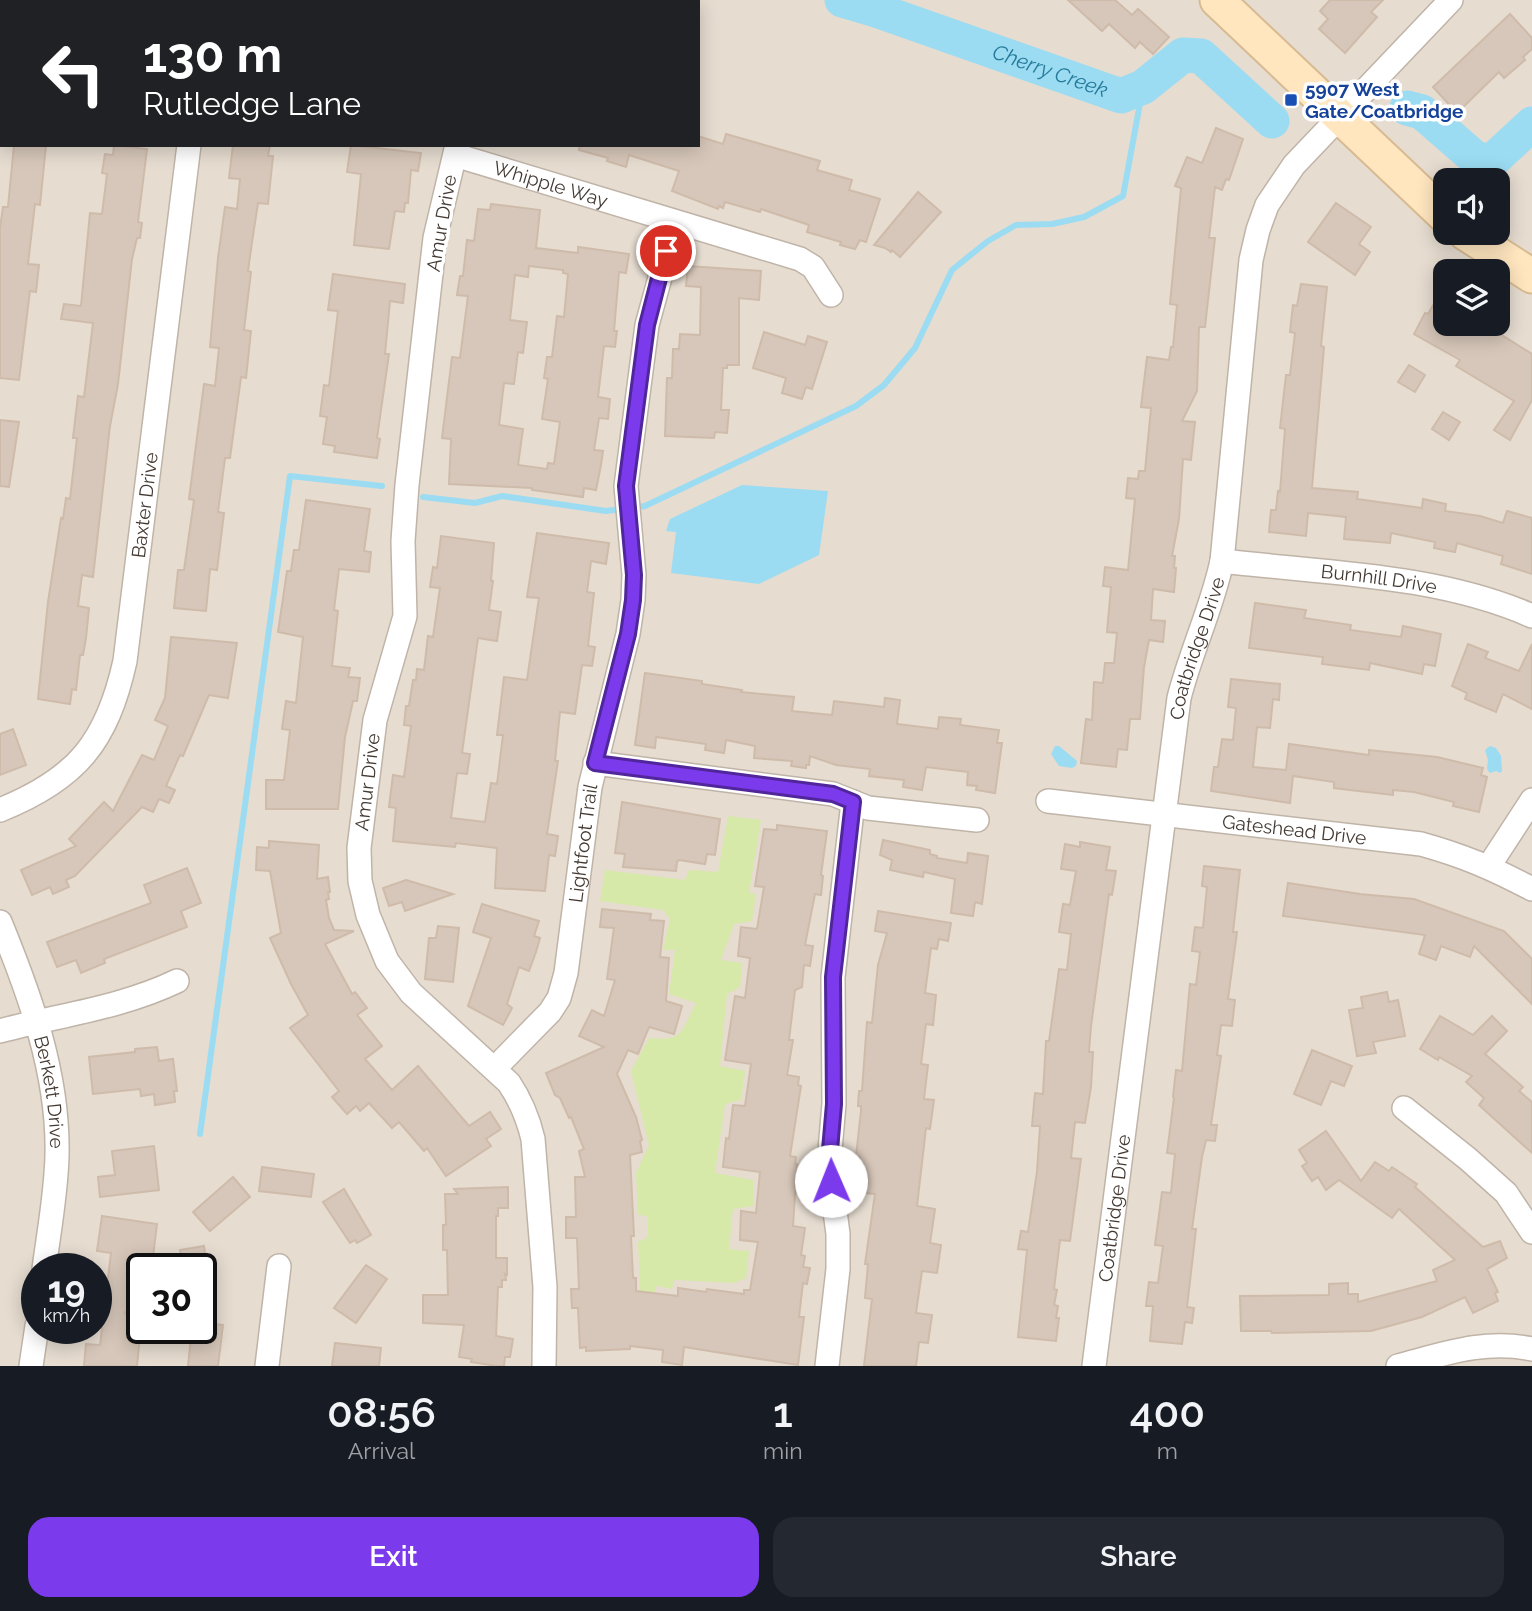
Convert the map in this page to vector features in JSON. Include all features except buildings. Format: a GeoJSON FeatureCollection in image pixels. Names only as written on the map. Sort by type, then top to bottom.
{"type":"FeatureCollection","features":[{"type":"Feature","properties":{"kind":"main road"},"geometry":{"type":"LineString","coordinates":[[1217,0],[1433,205]]}},
{"type":"Feature","properties":{"kind":"main road"},"geometry":{"type":"LineString","coordinates":[[1484,245],[1532,276]]}},
{"type":"Feature","properties":{"kind":"street","name":"Coatbridge Drive"},"geometry":{"type":"LineString","coordinates":[[1094,1366],[1179,698],[1187,668],[1214,597],[1222,561],[1251,260],[1258,230],[1267,205],[1294,165],[1451,0]]}},
{"type":"Feature","properties":{"kind":"street","name":"Baxter Drive"},"geometry":{"type":"LineString","coordinates":[[0,810],[26,800],[56,782],[79,762],[97,740],[110,716],[119,688],[125,661],[189,147]]}},
{"type":"Feature","properties":{"kind":"street","name":"Whipple Way"},"geometry":{"type":"LineString","coordinates":[[456,150],[674,223],[800,259],[813,267],[831,295]]}},
{"type":"Feature","properties":{"kind":"street","name":"Amur Drive"},"geometry":{"type":"LineString","coordinates":[[456,150],[435,239],[407,485],[403,541],[405,616],[402,634],[388,667],[375,720],[359,848],[360,881],[368,915],[387,961],[411,993],[495,1069],[521,1100],[533,1139],[545,1287],[544,1366]]}},
{"type":"Feature","properties":{"kind":"street","name":"Lightfoot Trail"},"geometry":{"type":"LineString","coordinates":[[495,1069],[550,1012],[559,998],[566,973],[587,807],[595,763],[628,634],[633,600],[634,575],[626,486],[647,325],[674,223]]}},
{"type":"Feature","properties":{"kind":"street","name":"Burnhill Drive"},"geometry":{"type":"LineString","coordinates":[[1222,561],[1418,583],[1498,603],[1532,616]]}},
{"type":"Feature","properties":{"kind":"street"},"geometry":{"type":"LineString","coordinates":[[595,763],[833,794],[868,808],[977,820]]}},
{"type":"Feature","properties":{"kind":"street"},"geometry":{"type":"LineString","coordinates":[[1489,866],[1532,800]]}},
{"type":"Feature","properties":{"kind":"street","name":"Gateshead Drive"},"geometry":{"type":"LineString","coordinates":[[1048,801],[1421,844],[1459,854],[1489,866],[1532,890]]}},
{"type":"Feature","properties":{"kind":"street"},"geometry":{"type":"LineString","coordinates":[[827,1366],[838,1269],[838,1234],[830,1150],[834,1104],[833,977],[853,802]]}},
{"type":"Feature","properties":{"kind":"street","name":"Berkett Drive"},"geometry":{"type":"LineString","coordinates":[[0,922],[36,1022],[53,1090],[57,1125],[56,1178],[46,1253]]}},
{"type":"Feature","properties":{"kind":"street"},"geometry":{"type":"LineString","coordinates":[[0,1031],[128,1001],[177,981]]}},
{"type":"Feature","properties":{"kind":"street"},"geometry":{"type":"LineString","coordinates":[[1404,1108],[1506,1193],[1532,1232]]}},
{"type":"Feature","properties":{"kind":"street"},"geometry":{"type":"LineString","coordinates":[[267,1366],[279,1266]]}},
{"type":"Feature","properties":{"kind":"street"},"geometry":{"type":"LineString","coordinates":[[31,1366],[34,1344]]}},
{"type":"Feature","properties":{"kind":"street"},"geometry":{"type":"LineString","coordinates":[[1398,1366],[1485,1345],[1510,1345],[1532,1349]]}},
{"type":"Feature","properties":{"kind":"shaded area"},"geometry":{"type":"Polygon","coordinates":[[[700,0],[1532,0],[1532,1366],[0,1366],[0,147],[700,147],[700,0]]]}},
{"type":"Feature","properties":{"kind":"green space"},"geometry":{"type":"Polygon","coordinates":[[[728,816],[761,820],[749,893],[756,894],[752,921],[734,924],[721,960],[742,963],[740,987],[727,994],[720,1066],[745,1071],[741,1100],[725,1104],[715,1173],[753,1180],[753,1206],[733,1209],[729,1249],[749,1251],[746,1278],[734,1283],[674,1280],[672,1289],[656,1286],[653,1307],[641,1309],[638,1242],[648,1237],[648,1217],[638,1214],[636,1173],[649,1145],[631,1071],[649,1038],[675,1036],[684,1027],[696,1003],[669,994],[675,950],[663,950],[670,919],[663,910],[600,901],[605,870],[685,880],[689,870],[718,872],[728,816]]]}},
{"type":"Feature","properties":{"kind":"water"},"geometry":{"type":"Polygon","coordinates":[[[742,485],[828,491],[819,555],[759,584],[671,573],[676,532],[666,531],[670,519],[742,485]]]}},
{"type":"Feature","properties":{"kind":"water"},"geometry":{"type":"Polygon","coordinates":[[[1055,746],[1059,746],[1077,761],[1076,766],[1059,766],[1051,754],[1055,746]]]}},
{"type":"Feature","properties":{"kind":"water"},"geometry":{"type":"Polygon","coordinates":[[[1490,746],[1496,748],[1501,756],[1500,773],[1490,773],[1487,769],[1485,750],[1490,746]]]}},
{"type":"Feature","properties":{"kind":"waterway","name":"Cherry Creek"},"geometry":{"type":"LineString","coordinates":[[842,0],[1121,96],[1143,87],[1183,55],[1201,56],[1272,121]]}},
{"type":"Feature","properties":{"kind":"waterway"},"geometry":{"type":"LineString","coordinates":[[633,508],[645,506],[856,406],[884,385],[915,348],[952,270],[988,241],[1016,225],[1052,224],[1084,217],[1123,196],[1143,87]]}},
{"type":"Feature","properties":{"kind":"waterway","name":"Cherry Creek"},"geometry":{"type":"LineString","coordinates":[[1407,108],[1422,112],[1476,159],[1492,161],[1532,124]]}},
{"type":"Feature","properties":{"kind":"waterway"},"geometry":{"type":"LineString","coordinates":[[200,1134],[290,476],[382,486]]}},
{"type":"Feature","properties":{"kind":"waterway"},"geometry":{"type":"LineString","coordinates":[[423,497],[475,503],[502,496],[606,511],[622,509]]}},
{"type":"Feature","properties":{"kind":"place","name":"5907 West Gate/Coatbridge"},"geometry":{"type":"Point","coordinates":[1291,100]}},
{"type":"Feature","properties":{"kind":"route"},"geometry":{"type":"LineString","coordinates":[[666,251],[647,325],[626,486],[634,575],[633,600],[628,634],[595,763],[833,794],[853,802],[833,977],[834,1104],[830,1150],[831,1181]]}}]}
